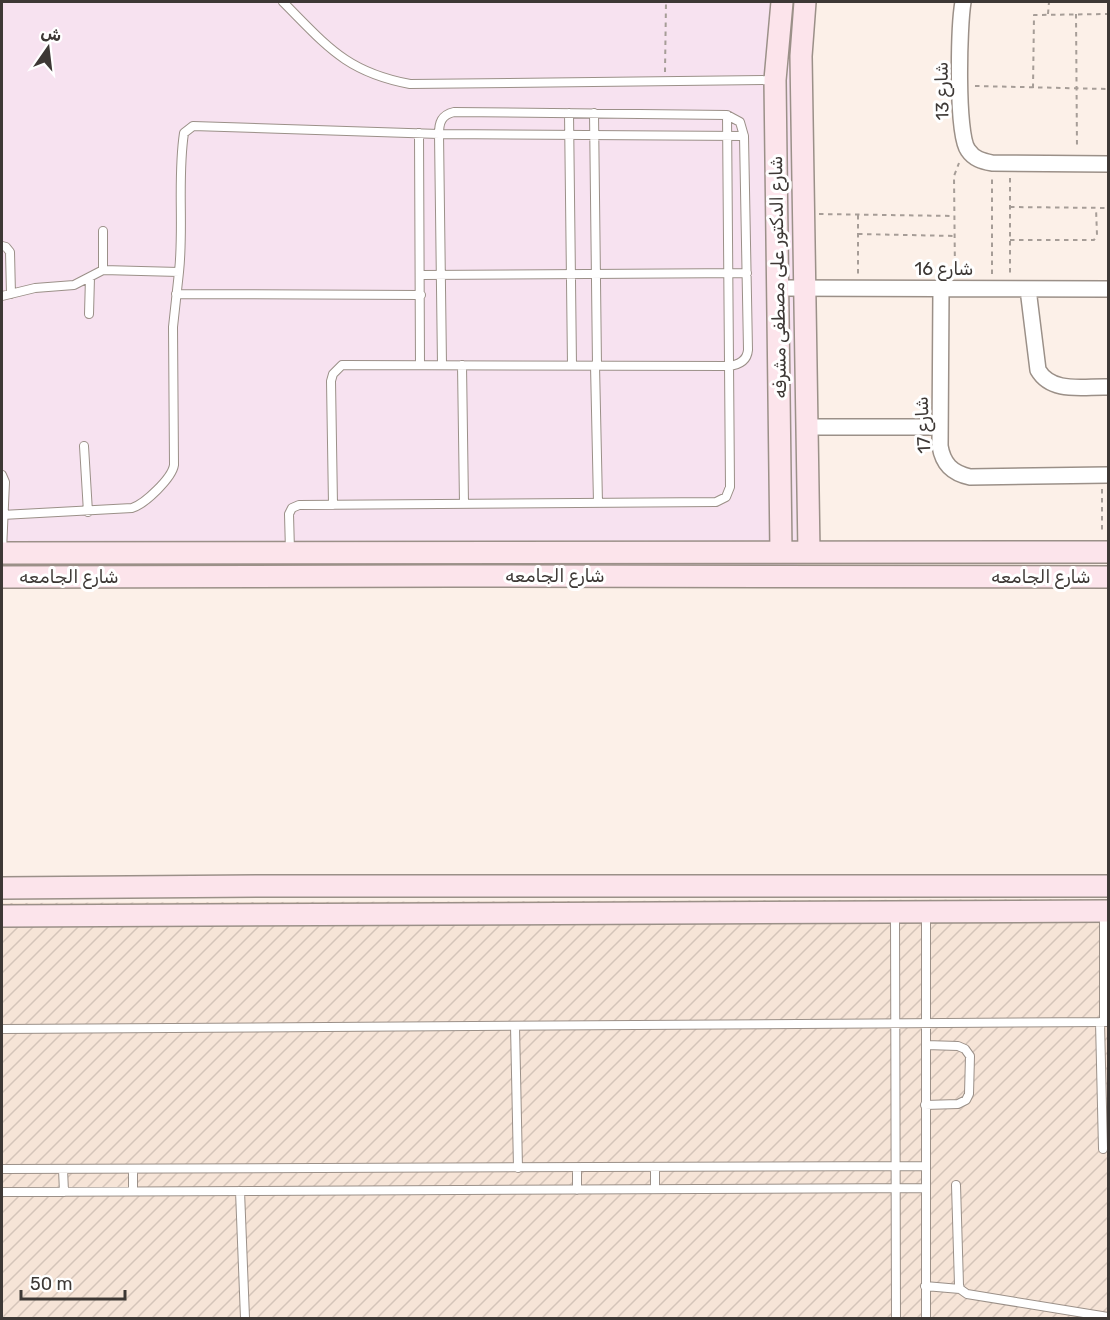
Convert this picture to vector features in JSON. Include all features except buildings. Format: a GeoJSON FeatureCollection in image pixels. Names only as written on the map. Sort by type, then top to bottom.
{"type":"FeatureCollection","features":[{"type":"Feature","properties":{"kind":"main road","name":"شارع الدكتور على مصطفى مشرفه"},"geometry":{"type":"LineString","coordinates":[[781,552],[775,80],[782,2]]}},
{"type":"Feature","properties":{"kind":"main road","name":"شارع الدكتور على مصطفى مشرفه"},"geometry":{"type":"LineString","coordinates":[[805,2],[801,56],[809,552]]}},
{"type":"Feature","properties":{"kind":"main road"},"geometry":{"type":"LineString","coordinates":[[453,552],[453,576]]}},
{"type":"Feature","properties":{"kind":"main road","name":"شارع الجامعه"},"geometry":{"type":"LineString","coordinates":[[2,553],[1105,552]]}},
{"type":"Feature","properties":{"kind":"main road","name":"شارع الجامعه"},"geometry":{"type":"LineString","coordinates":[[2,578],[1108,577]]}},
{"type":"Feature","properties":{"kind":"main road"},"geometry":{"type":"LineString","coordinates":[[895,885],[895,912]]}},
{"type":"Feature","properties":{"kind":"main road"},"geometry":{"type":"LineString","coordinates":[[926,885],[926,912]]}},
{"type":"Feature","properties":{"kind":"main road"},"geometry":{"type":"LineString","coordinates":[[2,888],[1108,885]]}},
{"type":"Feature","properties":{"kind":"main road"},"geometry":{"type":"LineString","coordinates":[[2,916],[1106,911]]}},
{"type":"Feature","properties":{"kind":"street","name":"شارع 13"},"geometry":{"type":"LineString","coordinates":[[963,2],[960,86],[963,141],[967,150]]}},
{"type":"Feature","properties":{"kind":"street"},"geometry":{"type":"LineString","coordinates":[[967,150],[982,161],[992,163],[1108,164]]}},
{"type":"Feature","properties":{"kind":"street","name":"شارع 16"},"geometry":{"type":"LineString","coordinates":[[779,288],[1108,289]]}},
{"type":"Feature","properties":{"kind":"street","name":"شارع 17"},"geometry":{"type":"LineString","coordinates":[[948,289],[940,427],[941,455],[952,470],[970,477],[1105,475]]}},
{"type":"Feature","properties":{"kind":"street"},"geometry":{"type":"LineString","coordinates":[[1028,289],[1038,370],[1042,378],[1058,386],[1108,387]]}},
{"type":"Feature","properties":{"kind":"street"},"geometry":{"type":"LineString","coordinates":[[808,427],[940,427]]}},
{"type":"Feature","properties":{"kind":"lane"},"geometry":{"type":"LineString","coordinates":[[283,2],[345,61],[387,80],[410,84],[775,80]]}},
{"type":"Feature","properties":{"kind":"lane"},"geometry":{"type":"LineString","coordinates":[[333,505],[331,381],[333,374],[342,365],[728,366],[740,364],[747,355],[747,273],[744,136],[740,122],[727,115],[454,112],[443,117],[440,122],[442,365]]}},
{"type":"Feature","properties":{"kind":"lane"},"geometry":{"type":"LineString","coordinates":[[569,113],[572,365]]}},
{"type":"Feature","properties":{"kind":"lane"},"geometry":{"type":"LineString","coordinates":[[594,113],[598,503]]}},
{"type":"Feature","properties":{"kind":"lane"},"geometry":{"type":"LineString","coordinates":[[290,553],[290,514],[292,508],[299,505],[716,502],[726,497],[730,487],[727,115]]}},
{"type":"Feature","properties":{"kind":"lane"},"geometry":{"type":"LineString","coordinates":[[2,515],[88,512],[136,507],[168,478],[173,470],[173,327],[181,252],[181,151],[184,133],[193,126],[440,134],[744,136]]}},
{"type":"Feature","properties":{"kind":"lane"},"geometry":{"type":"LineString","coordinates":[[420,133],[420,365]]}},
{"type":"Feature","properties":{"kind":"lane"},"geometry":{"type":"LineString","coordinates":[[103,231],[103,270]]}},
{"type":"Feature","properties":{"kind":"lane"},"geometry":{"type":"LineString","coordinates":[[2,246],[10,252],[11,294]]}},
{"type":"Feature","properties":{"kind":"lane"},"geometry":{"type":"LineString","coordinates":[[2,296],[35,288],[74,285],[103,270],[179,272]]}},
{"type":"Feature","properties":{"kind":"lane"},"geometry":{"type":"LineString","coordinates":[[421,275],[747,273]]}},
{"type":"Feature","properties":{"kind":"lane"},"geometry":{"type":"LineString","coordinates":[[89,314],[90,277]]}},
{"type":"Feature","properties":{"kind":"lane"},"geometry":{"type":"LineString","coordinates":[[176,294],[421,295]]}},
{"type":"Feature","properties":{"kind":"lane"},"geometry":{"type":"LineString","coordinates":[[462,365],[464,504]]}},
{"type":"Feature","properties":{"kind":"lane"},"geometry":{"type":"LineString","coordinates":[[84,446],[88,512]]}},
{"type":"Feature","properties":{"kind":"lane"},"geometry":{"type":"LineString","coordinates":[[2,475],[5,482],[2,553]]}},
{"type":"Feature","properties":{"kind":"lane"},"geometry":{"type":"LineString","coordinates":[[1103,1149],[1106,911]]}},
{"type":"Feature","properties":{"kind":"lane"},"geometry":{"type":"LineString","coordinates":[[895,912],[896,1318]]}},
{"type":"Feature","properties":{"kind":"lane"},"geometry":{"type":"LineString","coordinates":[[926,912],[926,1318]]}},
{"type":"Feature","properties":{"kind":"lane"},"geometry":{"type":"LineString","coordinates":[[2,1029],[1104,1022]]}},
{"type":"Feature","properties":{"kind":"lane"},"geometry":{"type":"LineString","coordinates":[[515,1026],[518,1168]]}},
{"type":"Feature","properties":{"kind":"lane"},"geometry":{"type":"LineString","coordinates":[[925,1105],[958,1104],[966,1100],[969,1094],[970,1056],[965,1049],[958,1046],[926,1045]]}},
{"type":"Feature","properties":{"kind":"lane"},"geometry":{"type":"LineString","coordinates":[[2,1169],[925,1166]]}},
{"type":"Feature","properties":{"kind":"lane"},"geometry":{"type":"LineString","coordinates":[[655,1167],[655,1189]]}},
{"type":"Feature","properties":{"kind":"lane"},"geometry":{"type":"LineString","coordinates":[[577,1168],[577,1190]]}},
{"type":"Feature","properties":{"kind":"lane"},"geometry":{"type":"LineString","coordinates":[[63,1169],[64,1192]]}},
{"type":"Feature","properties":{"kind":"lane"},"geometry":{"type":"LineString","coordinates":[[133,1169],[133,1191]]}},
{"type":"Feature","properties":{"kind":"lane"},"geometry":{"type":"LineString","coordinates":[[956,1185],[960,1289]]}},
{"type":"Feature","properties":{"kind":"lane"},"geometry":{"type":"LineString","coordinates":[[2,1192],[925,1188]]}},
{"type":"Feature","properties":{"kind":"lane"},"geometry":{"type":"LineString","coordinates":[[240,1191],[245,1318]]}},
{"type":"Feature","properties":{"kind":"lane"},"geometry":{"type":"LineString","coordinates":[[925,1286],[960,1289],[967,1294],[1108,1317]]}},
{"type":"Feature","properties":{"kind":"path"},"geometry":{"type":"LineString","coordinates":[[665,81],[666,2]]}},
{"type":"Feature","properties":{"kind":"path"},"geometry":{"type":"LineString","coordinates":[[1048,2],[1048,14]]}},
{"type":"Feature","properties":{"kind":"path"},"geometry":{"type":"LineString","coordinates":[[1033,88],[1034,17],[1036,14],[1108,14]]}},
{"type":"Feature","properties":{"kind":"path"},"geometry":{"type":"LineString","coordinates":[[1076,14],[1077,164]]}},
{"type":"Feature","properties":{"kind":"path"},"geometry":{"type":"LineString","coordinates":[[960,86],[1108,89]]}},
{"type":"Feature","properties":{"kind":"path"},"geometry":{"type":"LineString","coordinates":[[948,289],[954,237],[954,176],[967,150]]}},
{"type":"Feature","properties":{"kind":"path"},"geometry":{"type":"LineString","coordinates":[[992,163],[992,289]]}},
{"type":"Feature","properties":{"kind":"path"},"geometry":{"type":"LineString","coordinates":[[1010,163],[1010,289]]}},
{"type":"Feature","properties":{"kind":"path"},"geometry":{"type":"LineString","coordinates":[[1010,207],[1108,208]]}},
{"type":"Feature","properties":{"kind":"path"},"geometry":{"type":"LineString","coordinates":[[1010,240],[1094,240],[1097,235],[1096,208]]}},
{"type":"Feature","properties":{"kind":"path"},"geometry":{"type":"LineString","coordinates":[[805,214],[954,216]]}},
{"type":"Feature","properties":{"kind":"path"},"geometry":{"type":"LineString","coordinates":[[858,215],[858,288]]}},
{"type":"Feature","properties":{"kind":"path"},"geometry":{"type":"LineString","coordinates":[[858,234],[954,237]]}},
{"type":"Feature","properties":{"kind":"path"},"geometry":{"type":"LineString","coordinates":[[1105,475],[1105,552]]}},
{"type":"Feature","properties":{"kind":"shaded area"},"geometry":{"type":"Polygon","coordinates":[[[2,2],[795,2],[791,34],[797,566],[2,570],[2,2]]]}},
{"type":"Feature","properties":{"kind":"shaded area"},"geometry":{"type":"Polygon","coordinates":[[[1108,899],[1108,1318],[2,1318],[2,903],[1108,899]]]}}]}
